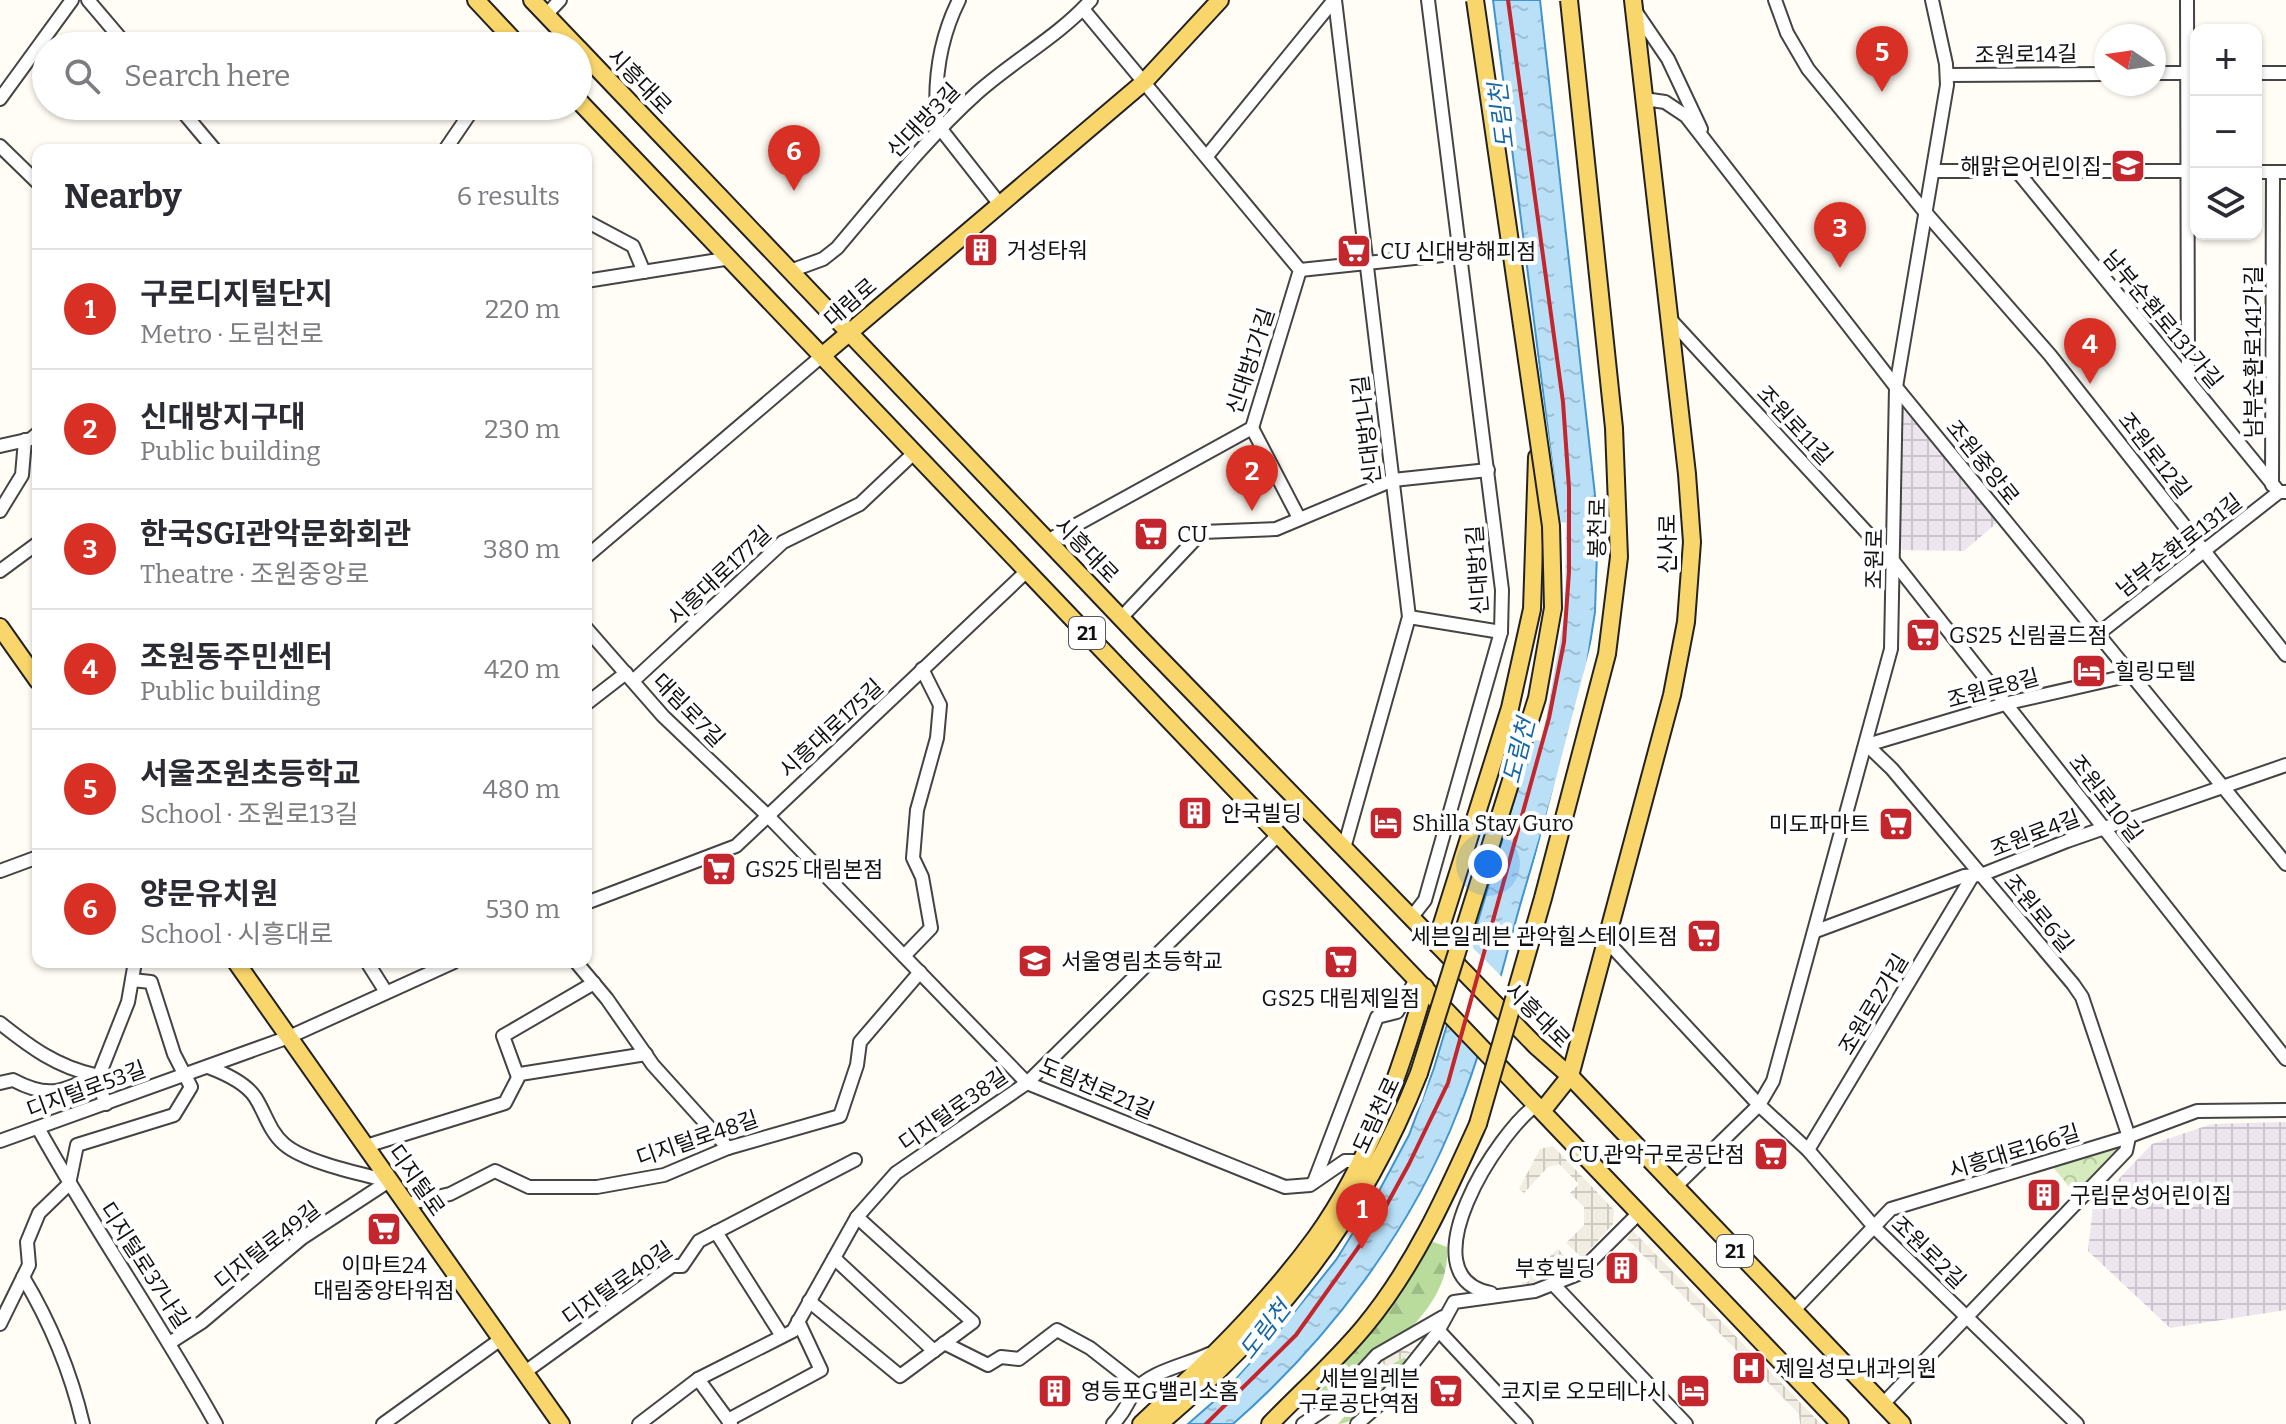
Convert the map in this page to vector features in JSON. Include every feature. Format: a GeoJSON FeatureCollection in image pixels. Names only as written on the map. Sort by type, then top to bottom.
{"type":"FeatureCollection","features":[{"type":"Feature","properties":{"kind":"main road"},"geometry":{"type":"LineString","coordinates":[[476,0],[506,32]]}},
{"type":"Feature","properties":{"kind":"main road","name":"시흥대로"},"geometry":{"type":"LineString","coordinates":[[532,0],[562,32]]}},
{"type":"Feature","properties":{"kind":"main road","name":"대림로"},"geometry":{"type":"LineString","coordinates":[[823,355],[998,202],[1144,82],[1220,0]]}},
{"type":"Feature","properties":{"kind":"main road","name":"봉천로"},"geometry":{"type":"LineString","coordinates":[[1430,986],[1537,698],[1547,653],[1554,570],[1538,431],[1475,0]]}},
{"type":"Feature","properties":{"kind":"main road","name":"봉천로"},"geometry":{"type":"LineString","coordinates":[[1270,1424],[1365,1327],[1421,1245],[1478,1124],[1607,654],[1619,557],[1616,443],[1569,0]]}},
{"type":"Feature","properties":{"kind":"main road","name":"신사로"},"geometry":{"type":"LineString","coordinates":[[1570,1076],[1672,695],[1686,622],[1691,528],[1633,2]]}},
{"type":"Feature","properties":{"kind":"main road","name":"시흥대로"},"geometry":{"type":"LineString","coordinates":[[592,63],[1121,618],[1449,957],[1570,1076],[1902,1424]]}},
{"type":"Feature","properties":{"kind":"main road","name":"21"},"geometry":{"type":"LineString","coordinates":[[592,114],[1279,834],[1430,986],[1840,1424]]}},
{"type":"Feature","properties":{"kind":"main road"},"geometry":{"type":"LineString","coordinates":[[1436,943],[1510,708],[1532,609],[1538,431]]}},
{"type":"Feature","properties":{"kind":"main road"},"geometry":{"type":"LineString","coordinates":[[0,627],[32,672]]}},
{"type":"Feature","properties":{"kind":"main road","name":"디지털로"},"geometry":{"type":"LineString","coordinates":[[246,968],[289,1037],[561,1424]]}},
{"type":"Feature","properties":{"kind":"main road"},"geometry":{"type":"LineString","coordinates":[[1141,1424],[1221,1348],[1316,1236],[1359,1161],[1400,1073],[1430,986]]}},
{"type":"Feature","properties":{"kind":"main road","name":"도림천로"},"geometry":{"type":"LineString","coordinates":[[1159,1424],[1221,1372],[1283,1304],[1367,1186],[1399,1124],[1423,1064],[1430,986]]}},
{"type":"Feature","properties":{"kind":"main road","name":"시흥대로"},"geometry":{"type":"LineString","coordinates":[[1540,1107],[1570,1076]]}},
{"type":"Feature","properties":{"kind":"main road"},"geometry":{"type":"LineString","coordinates":[[1878,1424],[1886,1408]]}},
{"type":"Feature","properties":{"kind":"street"},"geometry":{"type":"LineString","coordinates":[[49,32],[72,0]]}},
{"type":"Feature","properties":{"kind":"street"},"geometry":{"type":"LineString","coordinates":[[88,0],[115,32]]}},
{"type":"Feature","properties":{"kind":"street"},"geometry":{"type":"LineString","coordinates":[[546,15],[560,0]]}},
{"type":"Feature","properties":{"kind":"street"},"geometry":{"type":"LineString","coordinates":[[959,0],[945,28],[936,108],[940,128],[998,202]]}},
{"type":"Feature","properties":{"kind":"street"},"geometry":{"type":"LineString","coordinates":[[1207,156],[1334,0]]}},
{"type":"Feature","properties":{"kind":"street","name":"신대방1나길"},"geometry":{"type":"LineString","coordinates":[[1334,0],[1409,617],[1344,848]]}},
{"type":"Feature","properties":{"kind":"street","name":"신대방1길"},"geometry":{"type":"LineString","coordinates":[[1411,918],[1425,900],[1501,632],[1502,590],[1428,0]]}},
{"type":"Feature","properties":{"kind":"street","name":"조원로12길"},"geometry":{"type":"LineString","coordinates":[[1775,0],[1787,33],[1808,69],[1925,212],[2050,355],[2286,655]]}},
{"type":"Feature","properties":{"kind":"street","name":"조원로"},"geometry":{"type":"LineString","coordinates":[[1674,1188],[1759,1105],[1782,1058],[1891,649],[1896,387],[1934,171],[1947,75],[1932,0]]}},
{"type":"Feature","properties":{"kind":"street"},"geometry":{"type":"LineString","coordinates":[[2187,0],[2190,44]]}},
{"type":"Feature","properties":{"kind":"street"},"geometry":{"type":"LineString","coordinates":[[1633,2],[1668,59],[1707,143]]}},
{"type":"Feature","properties":{"kind":"street"},"geometry":{"type":"LineString","coordinates":[[1087,4],[1144,82],[1300,270],[1462,253]]}},
{"type":"Feature","properties":{"kind":"street","name":"신대방3길"},"geometry":{"type":"LineString","coordinates":[[790,271],[823,259],[837,248],[940,128],[1087,4]]}},
{"type":"Feature","properties":{"kind":"street"},"geometry":{"type":"LineString","coordinates":[[0,99],[32,55]]}},
{"type":"Feature","properties":{"kind":"street"},"geometry":{"type":"LineString","coordinates":[[2166,73],[2190,73]]}},
{"type":"Feature","properties":{"kind":"street"},"geometry":{"type":"LineString","coordinates":[[2262,73],[2286,73]]}},
{"type":"Feature","properties":{"kind":"street","name":"조원로14길"},"geometry":{"type":"LineString","coordinates":[[1947,75],[2094,74]]}},
{"type":"Feature","properties":{"kind":"street"},"geometry":{"type":"LineString","coordinates":[[2191,168],[2192,96]]}},
{"type":"Feature","properties":{"kind":"street","name":"조원중앙로"},"geometry":{"type":"LineString","coordinates":[[1644,99],[1676,108],[1707,143],[1896,387],[2286,864]]}},
{"type":"Feature","properties":{"kind":"street"},"geometry":{"type":"LineString","coordinates":[[190,120],[210,144]]}},
{"type":"Feature","properties":{"kind":"street"},"geometry":{"type":"LineString","coordinates":[[449,144],[465,120]]}},
{"type":"Feature","properties":{"kind":"street"},"geometry":{"type":"LineString","coordinates":[[0,146],[32,177]]}},
{"type":"Feature","properties":{"kind":"street"},"geometry":{"type":"LineString","coordinates":[[1934,171],[2190,171]]}},
{"type":"Feature","properties":{"kind":"street","name":"남부순환로131가길"},"geometry":{"type":"LineString","coordinates":[[2017,171],[2279,490]]}},
{"type":"Feature","properties":{"kind":"street","name":"남부순환로141가길"},"geometry":{"type":"LineString","coordinates":[[2279,172],[2279,490]]}},
{"type":"Feature","properties":{"kind":"street"},"geometry":{"type":"LineString","coordinates":[[592,224],[633,246],[644,272]]}},
{"type":"Feature","properties":{"kind":"street"},"geometry":{"type":"LineString","coordinates":[[2188,379],[2190,240]]}},
{"type":"Feature","properties":{"kind":"street"},"geometry":{"type":"LineString","coordinates":[[592,280],[731,258]]}},
{"type":"Feature","properties":{"kind":"street","name":"신대방1가길"},"geometry":{"type":"LineString","coordinates":[[1047,541],[1252,428],[1300,270]]}},
{"type":"Feature","properties":{"kind":"street","name":"조원로11길"},"geometry":{"type":"LineString","coordinates":[[1667,315],[1894,562]]}},
{"type":"Feature","properties":{"kind":"street","name":"대림로"},"geometry":{"type":"LineString","coordinates":[[592,552],[823,355]]}},
{"type":"Feature","properties":{"kind":"street"},"geometry":{"type":"LineString","coordinates":[[1252,428],[1299,518]]}},
{"type":"Feature","properties":{"kind":"street"},"geometry":{"type":"LineString","coordinates":[[0,446],[32,436]]}},
{"type":"Feature","properties":{"kind":"street"},"geometry":{"type":"LineString","coordinates":[[0,511],[22,475],[25,440]]}},
{"type":"Feature","properties":{"kind":"street","name":"시흥대로177길"},"geometry":{"type":"LineString","coordinates":[[592,700],[630,677],[783,542],[860,504],[915,452]]}},
{"type":"Feature","properties":{"kind":"street"},"geometry":{"type":"LineString","coordinates":[[1121,618],[1202,532],[1276,529],[1393,480],[1488,470]]}},
{"type":"Feature","properties":{"kind":"street","name":"남부순환로131길"},"geometry":{"type":"LineString","coordinates":[[2098,634],[2279,490]]}},
{"type":"Feature","properties":{"kind":"street"},"geometry":{"type":"LineString","coordinates":[[0,571],[32,547]]}},
{"type":"Feature","properties":{"kind":"street","name":"조원로10길"},"geometry":{"type":"LineString","coordinates":[[1894,562],[2286,1059]]}},
{"type":"Feature","properties":{"kind":"street","name":"시흥대로175길"},"geometry":{"type":"LineString","coordinates":[[592,901],[736,846],[1028,570]]}},
{"type":"Feature","properties":{"kind":"street"},"geometry":{"type":"LineString","coordinates":[[1409,617],[1501,632]]}},
{"type":"Feature","properties":{"kind":"street","name":"대림로7길"},"geometry":{"type":"LineString","coordinates":[[592,635],[663,716],[768,816]]}},
{"type":"Feature","properties":{"kind":"street"},"geometry":{"type":"LineString","coordinates":[[904,956],[931,928],[922,877],[913,858],[917,810],[937,738],[940,705],[922,669]]}},
{"type":"Feature","properties":{"kind":"street","name":"조원로8길"},"geometry":{"type":"LineString","coordinates":[[1867,745],[2008,703],[2131,675]]}},
{"type":"Feature","properties":{"kind":"street","name":"조원로6길"},"geometry":{"type":"LineString","coordinates":[[1867,745],[1892,769],[1976,876],[2082,997],[2129,1137]]}},
{"type":"Feature","properties":{"kind":"street","name":"조원로4길"},"geometry":{"type":"LineString","coordinates":[[1816,931],[1964,876],[1976,876],[2286,765]]}},
{"type":"Feature","properties":{"kind":"street","name":"도림천로21길"},"geometry":{"type":"LineString","coordinates":[[768,816],[1027,1083],[1285,1187],[1314,1183]]}},
{"type":"Feature","properties":{"kind":"street","name":"디지털로38길"},"geometry":{"type":"LineString","coordinates":[[639,1424],[698,1379],[793,1331],[857,1217],[896,1173],[1027,1083],[1279,834]]}},
{"type":"Feature","properties":{"kind":"street"},"geometry":{"type":"LineString","coordinates":[[0,871],[32,859]]}},
{"type":"Feature","properties":{"kind":"street","name":"조원로2가길"},"geometry":{"type":"LineString","coordinates":[[1808,1150],[1976,876]]}},
{"type":"Feature","properties":{"kind":"street"},"geometry":{"type":"LineString","coordinates":[[1605,939],[1759,1105]]}},
{"type":"Feature","properties":{"kind":"street"},"geometry":{"type":"LineString","coordinates":[[0,1083],[13,1080],[38,1093],[56,1092],[100,1073],[113,1048],[134,968]]}},
{"type":"Feature","properties":{"kind":"street"},"geometry":{"type":"LineString","coordinates":[[371,968],[386,992]]}},
{"type":"Feature","properties":{"kind":"street","name":"디지털로53길"},"geometry":{"type":"LineString","coordinates":[[0,1141],[289,1037],[440,968]]}},
{"type":"Feature","properties":{"kind":"street"},"geometry":{"type":"LineString","coordinates":[[581,968],[646,1054],[728,1148]]}},
{"type":"Feature","properties":{"kind":"street","name":"디지털로48길"},"geometry":{"type":"LineString","coordinates":[[407,1204],[450,1194],[495,1171],[529,1187],[597,1187],[664,1175],[728,1148],[840,1116],[857,1065],[860,1042],[920,972]]}},
{"type":"Feature","properties":{"kind":"street","name":"디지털로53길"},"geometry":{"type":"LineString","coordinates":[[132,980],[151,982],[174,1054],[186,1075]]}},
{"type":"Feature","properties":{"kind":"street"},"geometry":{"type":"LineString","coordinates":[[366,1146],[495,1108],[512,1095],[518,1077],[503,1036],[594,983]]}},
{"type":"Feature","properties":{"kind":"street"},"geometry":{"type":"LineString","coordinates":[[1314,1183],[1377,1017],[1397,1012],[1430,986]]}},
{"type":"Feature","properties":{"kind":"street"},"geometry":{"type":"LineString","coordinates":[[0,1023],[33,1050],[69,1070],[95,1075]]}},
{"type":"Feature","properties":{"kind":"street"},"geometry":{"type":"LineString","coordinates":[[518,1077],[646,1054]]}},
{"type":"Feature","properties":{"kind":"street"},"geometry":{"type":"LineString","coordinates":[[208,1067],[230,1076],[253,1093],[274,1133],[285,1146],[317,1163],[343,1167],[389,1181]]}},
{"type":"Feature","properties":{"kind":"street"},"geometry":{"type":"LineString","coordinates":[[95,1075],[106,1104]]}},
{"type":"Feature","properties":{"kind":"street"},"geometry":{"type":"LineString","coordinates":[[0,1324],[29,1265],[27,1242],[39,1213],[69,1184],[77,1145],[174,1115],[191,1087],[186,1075]]}},
{"type":"Feature","properties":{"kind":"street","name":"조원로2길"},"geometry":{"type":"LineString","coordinates":[[1759,1105],[1808,1150],[1876,1229],[2077,1424]]}},
{"type":"Feature","properties":{"kind":"street"},"geometry":{"type":"LineString","coordinates":[[1498,1295],[1471,1285],[1461,1275],[1453,1246],[1475,1186],[1501,1141],[1521,1115],[1540,1107]]}},
{"type":"Feature","properties":{"kind":"street","name":"시흥대로166길"},"geometry":{"type":"LineString","coordinates":[[1793,1311],[1876,1229],[1891,1209],[2129,1137],[2197,1111],[2286,1110]]}},
{"type":"Feature","properties":{"kind":"street","name":"디지털로37나길"},"geometry":{"type":"LineString","coordinates":[[38,1128],[69,1184],[171,1342],[216,1424]]}},
{"type":"Feature","properties":{"kind":"street"},"geometry":{"type":"LineString","coordinates":[[1886,1408],[2126,1151],[2129,1137]]}},
{"type":"Feature","properties":{"kind":"street","name":"디지털로40길"},"geometry":{"type":"LineString","coordinates":[[525,1372],[672,1266],[682,1266],[699,1241],[855,1160]]}},
{"type":"Feature","properties":{"kind":"street"},"geometry":{"type":"LineString","coordinates":[[1314,1183],[1345,1161],[1359,1161]]}},
{"type":"Feature","properties":{"kind":"street","name":"디지털로49길"},"geometry":{"type":"LineString","coordinates":[[171,1342],[202,1322],[302,1238],[389,1181]]}},
{"type":"Feature","properties":{"kind":"street"},"geometry":{"type":"LineString","coordinates":[[1357,1424],[1382,1402],[1439,1331],[1443,1317],[1454,1302],[1522,1294],[1578,1274],[1640,1212]]}},
{"type":"Feature","properties":{"kind":"street"},"geometry":{"type":"LineString","coordinates":[[809,1301],[900,1376],[973,1322],[857,1217]]}},
{"type":"Feature","properties":{"kind":"street"},"geometry":{"type":"LineString","coordinates":[[716,1232],[782,1336]]}},
{"type":"Feature","properties":{"kind":"street"},"geometry":{"type":"LineString","coordinates":[[834,1258],[939,1347],[988,1365],[1001,1357],[1019,1359],[1057,1330],[1090,1348],[1140,1387]]}},
{"type":"Feature","properties":{"kind":"street"},"geometry":{"type":"LineString","coordinates":[[23,1277],[39,1304],[67,1370],[83,1424]]}},
{"type":"Feature","properties":{"kind":"street"},"geometry":{"type":"LineString","coordinates":[[1553,1284],[1686,1424]]}},
{"type":"Feature","properties":{"kind":"street"},"geometry":{"type":"LineString","coordinates":[[1303,1424],[1331,1405],[1377,1355],[1443,1317]]}},
{"type":"Feature","properties":{"kind":"street"},"geometry":{"type":"LineString","coordinates":[[698,1379],[730,1422],[821,1370],[798,1321]]}},
{"type":"Feature","properties":{"kind":"street"},"geometry":{"type":"LineString","coordinates":[[1439,1331],[1526,1424]]}},
{"type":"Feature","properties":{"kind":"street"},"geometry":{"type":"LineString","coordinates":[[383,1424],[501,1339]]}},
{"type":"Feature","properties":{"kind":"street"},"geometry":{"type":"LineString","coordinates":[[1113,1424],[1150,1378],[1221,1348]]}},
{"type":"Feature","properties":{"kind":"shaded area"},"geometry":{"type":"Polygon","coordinates":[[[1899,396],[1999,521],[1964,551],[1899,550],[1899,396]]]}},
{"type":"Feature","properties":{"kind":"shaded area"},"geometry":{"type":"Polygon","coordinates":[[[2286,1122],[2286,1310],[2170,1328],[2088,1251],[2093,1206],[2152,1144],[2212,1124],[2286,1122]]]}},
{"type":"Feature","properties":{"kind":"shaded area"},"geometry":{"type":"Polygon","coordinates":[[[1553,1146],[1614,1210],[1613,1224],[1582,1258],[1566,1243],[1584,1225],[1584,1207],[1570,1193],[1579,1184],[1559,1164],[1548,1167],[1524,1193],[1519,1189],[1540,1149],[1553,1146]]]}},
{"type":"Feature","properties":{"kind":"shaded area"},"geometry":{"type":"Polygon","coordinates":[[[1632,1230],[1821,1424],[1800,1424],[1799,1414],[1627,1239],[1632,1230]]]}},
{"type":"Feature","properties":{"kind":"shaded area"},"geometry":{"type":"Polygon","coordinates":[[[1558,1249],[1573,1264],[1545,1284],[1522,1285],[1522,1268],[1546,1260],[1558,1249]]]}},
{"type":"Feature","properties":{"kind":"shaded area"},"geometry":{"type":"Polygon","coordinates":[[[1396,1347],[1412,1353],[1387,1367],[1378,1359],[1396,1347]]]}},
{"type":"Feature","properties":{"kind":"green space"},"geometry":{"type":"Polygon","coordinates":[[[2124,1144],[2076,1195],[2052,1166],[2124,1144]]]}},
{"type":"Feature","properties":{"kind":"green space"},"geometry":{"type":"Polygon","coordinates":[[[1431,1241],[1447,1247],[1446,1267],[1431,1304],[1404,1335],[1359,1375],[1344,1364],[1413,1274],[1431,1241]]]}},
{"type":"Feature","properties":{"kind":"green space"},"geometry":{"type":"Polygon","coordinates":[[[1405,1357],[1407,1363],[1376,1400],[1356,1417],[1338,1424],[1387,1367],[1405,1357]]]}},
{"type":"Feature","properties":{"kind":"green space"},"geometry":{"type":"Polygon","coordinates":[[[1333,1376],[1347,1388],[1310,1409],[1307,1406],[1333,1376]]]}},
{"type":"Feature","properties":{"kind":"water","name":"도림천"},"geometry":{"type":"Polygon","coordinates":[[[1493,0],[1540,0],[1598,522],[1595,612],[1587,663],[1476,1060],[1458,1111],[1417,1198],[1364,1281],[1302,1356],[1268,1391],[1233,1424],[1188,1424],[1221,1395],[1283,1326],[1336,1260],[1409,1135],[1434,1068],[1544,700],[1560,525],[1493,0]]]}},
{"type":"Feature","properties":{"kind":"pier"},"geometry":{"type":"Polygon","coordinates":[[[1513,190],[1561,522],[1566,523],[1565,612],[1542,741],[1531,739],[1470,945],[1503,978],[1480,1059],[1446,1024],[1422,1101],[1372,1201],[1336,1257],[1291,1316],[1231,1383],[1228,1380],[1333,1257],[1376,1189],[1405,1133],[1430,1066],[1540,699],[1556,525],[1513,190]]]}},
{"type":"Feature","properties":{"kind":"pier"},"geometry":{"type":"Polygon","coordinates":[[[1598,617],[1580,709],[1504,977],[1598,617]]]}},
{"type":"Feature","properties":{"kind":"railway"},"geometry":{"type":"LineString","coordinates":[[1206,1424],[1296,1335],[1380,1217],[1409,1164],[1448,1083],[1549,718],[1564,642],[1569,572],[1569,488],[1563,402],[1508,0]]}},
{"type":"Feature","properties":{"kind":"place","name":"서울조원초등학교"},"geometry":{"type":"Point","coordinates":[1882,92]}},
{"type":"Feature","properties":{"kind":"place","name":"해맑은어린이집"},"geometry":{"type":"Point","coordinates":[2128,166]}},
{"type":"Feature","properties":{"kind":"place","name":"양문유치원"},"geometry":{"type":"Point","coordinates":[794,191]}},
{"type":"Feature","properties":{"kind":"place","name":"거성타워"},"geometry":{"type":"Point","coordinates":[981,250]}},
{"type":"Feature","properties":{"kind":"place","name":"CU 신대방해피점"},"geometry":{"type":"Point","coordinates":[1354,251]}},
{"type":"Feature","properties":{"kind":"place","name":"한국SGI관악문화회관"},"geometry":{"type":"Point","coordinates":[1840,268]}},
{"type":"Feature","properties":{"kind":"place","name":"조원동주민센터"},"geometry":{"type":"Point","coordinates":[2090,384]}},
{"type":"Feature","properties":{"kind":"place","name":"신대방지구대"},"geometry":{"type":"Point","coordinates":[1252,511]}},
{"type":"Feature","properties":{"kind":"place","name":"CU"},"geometry":{"type":"Point","coordinates":[1151,534]}},
{"type":"Feature","properties":{"kind":"place","name":"GS25 신림골드점"},"geometry":{"type":"Point","coordinates":[1923,635]}},
{"type":"Feature","properties":{"kind":"place","name":"힐링모텔"},"geometry":{"type":"Point","coordinates":[2089,671]}},
{"type":"Feature","properties":{"kind":"place","name":"안국빌딩"},"geometry":{"type":"Point","coordinates":[1195,813]}},
{"type":"Feature","properties":{"kind":"place","name":"Shilla Stay Guro"},"geometry":{"type":"Point","coordinates":[1386,823]}},
{"type":"Feature","properties":{"kind":"place","name":"미도파마트"},"geometry":{"type":"Point","coordinates":[1896,824]}},
{"type":"Feature","properties":{"kind":"place","name":"GS25 대림본점"},"geometry":{"type":"Point","coordinates":[719,869]}},
{"type":"Feature","properties":{"kind":"place","name":"세븐일레븐 관악힐스테이트점"},"geometry":{"type":"Point","coordinates":[1704,936]}},
{"type":"Feature","properties":{"kind":"place","name":"서울영림초등학교"},"geometry":{"type":"Point","coordinates":[1035,961]}},
{"type":"Feature","properties":{"kind":"place","name":"GS25 대림제일점"},"geometry":{"type":"Point","coordinates":[1341,962]}},
{"type":"Feature","properties":{"kind":"place","name":"CU 관악구로공단점"},"geometry":{"type":"Point","coordinates":[1771,1154]}},
{"type":"Feature","properties":{"kind":"place","name":"구립문성어린이집"},"geometry":{"type":"Point","coordinates":[2044,1195]}},
{"type":"Feature","properties":{"kind":"place","name":"이마트24 대림중앙타워점"},"geometry":{"type":"Point","coordinates":[384,1229]}},
{"type":"Feature","properties":{"kind":"place","name":"구로디지털단지"},"geometry":{"type":"Point","coordinates":[1362,1249]}},
{"type":"Feature","properties":{"kind":"place","name":"부호빌딩"},"geometry":{"type":"Point","coordinates":[1622,1268]}},
{"type":"Feature","properties":{"kind":"place","name":"제일성모내과의원"},"geometry":{"type":"Point","coordinates":[1749,1368]}},
{"type":"Feature","properties":{"kind":"place","name":"영등포G밸리소홈"},"geometry":{"type":"Point","coordinates":[1055,1391]}},
{"type":"Feature","properties":{"kind":"place","name":"세븐일레븐 구로공단역점"},"geometry":{"type":"Point","coordinates":[1446,1391]}},
{"type":"Feature","properties":{"kind":"place","name":"코지로 오모테나시"},"geometry":{"type":"Point","coordinates":[1693,1391]}}]}
